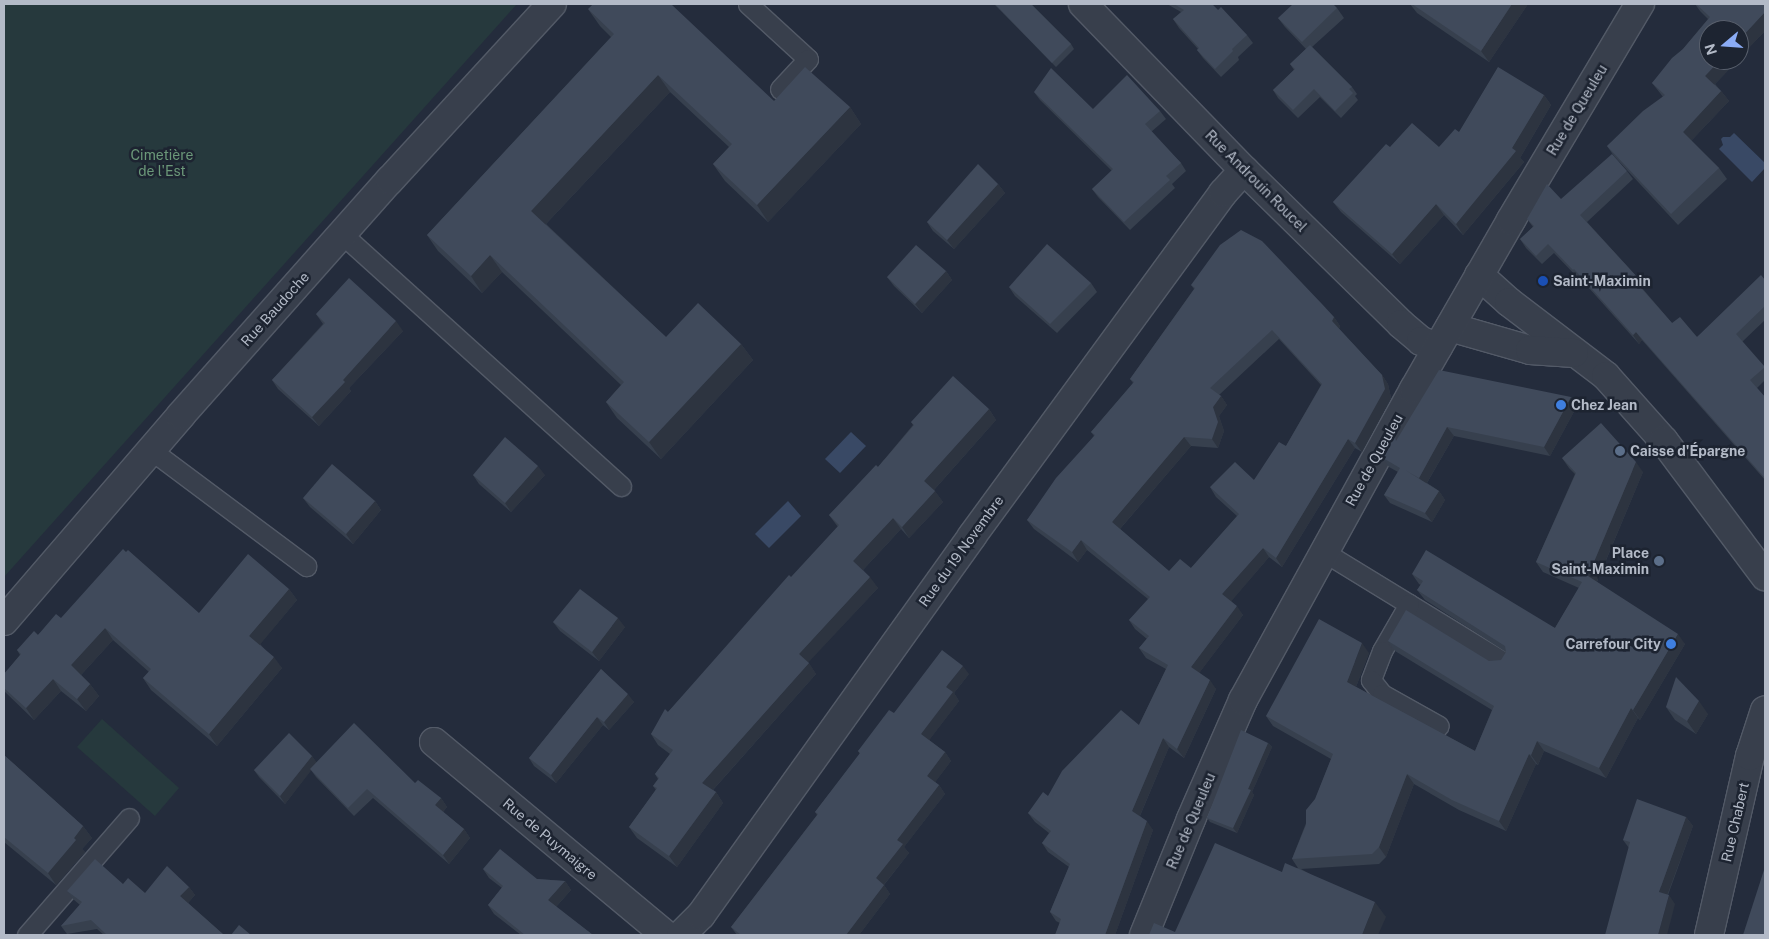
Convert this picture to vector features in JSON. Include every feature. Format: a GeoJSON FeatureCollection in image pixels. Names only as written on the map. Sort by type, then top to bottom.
{"type":"FeatureCollection","features":[{"type":"Feature","properties":{"kind":"street","name":"Rue Baudoche"},"geometry":{"type":"LineString","coordinates":[[4,621],[151,450],[342,234],[552,4]]}},
{"type":"Feature","properties":{"kind":"street","name":"Rue Androuin Roucel"},"geometry":{"type":"LineString","coordinates":[[1083,4],[1244,170],[1401,324],[1422,341],[1444,337]]}},
{"type":"Feature","properties":{"kind":"street","name":"Rue de Queuleu"},"geometry":{"type":"LineString","coordinates":[[1144,935],[1191,819],[1243,700],[1479,275],[1640,4]]}},
{"type":"Feature","properties":{"kind":"street","name":"Rue du 19 Novembre"},"geometry":{"type":"LineString","coordinates":[[681,935],[700,914],[972,536],[1223,193],[1244,170]]}},
{"type":"Feature","properties":{"kind":"street"},"geometry":{"type":"LineString","coordinates":[[1479,275],[1509,302],[1606,376],[1664,441],[1765,576]]}},
{"type":"Feature","properties":{"kind":"street"},"geometry":{"type":"LineString","coordinates":[[1444,337],[1530,350],[1574,353]]}},
{"type":"Feature","properties":{"kind":"street","name":"Rue Chabert"},"geometry":{"type":"LineString","coordinates":[[1709,935],[1750,756],[1765,710]]}},
{"type":"Feature","properties":{"kind":"street","name":"Rue de Puymaigre"},"geometry":{"type":"LineString","coordinates":[[434,742],[666,935]]}},
{"type":"Feature","properties":{"kind":"lane"},"geometry":{"type":"LineString","coordinates":[[748,4],[808,59],[780,89]]}},
{"type":"Feature","properties":{"kind":"lane"},"geometry":{"type":"LineString","coordinates":[[342,234],[621,486]]}},
{"type":"Feature","properties":{"kind":"lane"},"geometry":{"type":"LineString","coordinates":[[151,450],[306,566]]}},
{"type":"Feature","properties":{"kind":"lane"},"geometry":{"type":"LineString","coordinates":[[1324,552],[1502,661]]}},
{"type":"Feature","properties":{"kind":"lane"},"geometry":{"type":"LineString","coordinates":[[1409,604],[1382,651],[1371,680],[1382,694],[1439,726]]}},
{"type":"Feature","properties":{"kind":"lane"},"geometry":{"type":"LineString","coordinates":[[27,935],[129,818]]}},
{"type":"Feature","properties":{"kind":"green space","name":"Cimetière de l'Est"},"geometry":{"type":"Polygon","coordinates":[[[4,4],[517,4],[4,577],[4,4]]]}},
{"type":"Feature","properties":{"kind":"green space"},"geometry":{"type":"Polygon","coordinates":[[[102,719],[179,788],[155,816],[77,747],[102,719]]]}},
{"type":"Feature","properties":{"kind":"water"},"geometry":{"type":"Polygon","coordinates":[[[1734,133],[1765,163],[1765,168],[1752,182],[1719,149],[1723,145],[1721,139],[1723,137],[1730,137],[1734,133]]]}},
{"type":"Feature","properties":{"kind":"water"},"geometry":{"type":"Polygon","coordinates":[[[851,432],[866,446],[840,473],[825,459],[851,432]]]}},
{"type":"Feature","properties":{"kind":"water"},"geometry":{"type":"Polygon","coordinates":[[[788,501],[801,516],[769,548],[755,534],[788,501]]]}},
{"type":"Feature","properties":{"kind":"building"},"geometry":{"type":"Polygon","coordinates":[[[593,4],[671,4],[774,101],[805,67],[850,107],[757,205],[713,164],[732,144],[658,75],[531,211],[666,337],[698,303],[741,344],[649,442],[606,402],[624,382],[490,255],[471,276],[427,235],[614,34],[588,9],[593,4]]]}},
{"type":"Feature","properties":{"kind":"building"},"geometry":{"type":"Polygon","coordinates":[[[995,4],[1031,4],[1071,44],[1052,63],[995,4]]]}},
{"type":"Feature","properties":{"kind":"building"},"geometry":{"type":"Polygon","coordinates":[[[1174,4],[1212,4],[1218,10],[1221,7],[1247,35],[1215,69],[1197,50],[1199,48],[1173,19],[1184,10],[1174,4]]]}},
{"type":"Feature","properties":{"kind":"building"},"geometry":{"type":"Polygon","coordinates":[[[1293,4],[1333,4],[1337,8],[1302,42],[1278,18],[1293,4]]]}},
{"type":"Feature","properties":{"kind":"building"},"geometry":{"type":"Polygon","coordinates":[[[1412,4],[1512,4],[1481,51],[1412,4]]]}},
{"type":"Feature","properties":{"kind":"building"},"geometry":{"type":"Polygon","coordinates":[[[1696,4],[1765,4],[1765,12],[1749,29],[1749,20],[1707,20],[1710,17],[1696,4]]]}},
{"type":"Feature","properties":{"kind":"building"},"geometry":{"type":"Polygon","coordinates":[[[1699,30],[1699,70],[1711,70],[1705,76],[1721,91],[1683,132],[1719,168],[1671,214],[1607,146],[1643,111],[1665,95],[1652,83],[1672,58],[1683,49],[1699,30]]]}},
{"type":"Feature","properties":{"kind":"building"},"geometry":{"type":"Polygon","coordinates":[[[1310,45],[1352,87],[1349,89],[1353,93],[1335,111],[1314,89],[1293,110],[1273,90],[1295,69],[1290,64],[1310,45]]]}},
{"type":"Feature","properties":{"kind":"building"},"geometry":{"type":"Polygon","coordinates":[[[1498,67],[1544,95],[1512,148],[1516,151],[1456,224],[1436,204],[1392,254],[1333,202],[1386,144],[1390,147],[1412,123],[1439,147],[1455,129],[1459,132],[1498,67]]]}},
{"type":"Feature","properties":{"kind":"building"},"geometry":{"type":"Polygon","coordinates":[[[1051,68],[1093,109],[1127,75],[1160,111],[1145,124],[1181,163],[1166,176],[1170,180],[1124,222],[1092,189],[1113,169],[1034,92],[1051,68]]]}},
{"type":"Feature","properties":{"kind":"building"},"geometry":{"type":"Polygon","coordinates":[[[1612,154],[1627,171],[1580,215],[1638,278],[1635,281],[1672,323],[1680,317],[1697,337],[1761,275],[1765,280],[1765,306],[1736,334],[1765,367],[1750,380],[1765,397],[1764,477],[1636,332],[1633,335],[1574,269],[1548,244],[1536,256],[1520,239],[1534,226],[1527,219],[1547,184],[1561,199],[1612,154]]]}},
{"type":"Feature","properties":{"kind":"building"},"geometry":{"type":"Polygon","coordinates":[[[978,164],[998,184],[947,240],[927,222],[978,164]]]}},
{"type":"Feature","properties":{"kind":"building"},"geometry":{"type":"Polygon","coordinates":[[[1241,230],[1262,241],[1334,317],[1332,321],[1382,375],[1385,389],[1355,443],[1348,439],[1276,558],[1263,548],[1222,594],[1237,606],[1191,667],[1210,680],[1177,749],[1163,738],[1132,811],[1147,821],[1105,935],[1055,935],[1061,919],[1050,912],[1070,864],[1042,843],[1051,831],[1028,813],[1043,792],[1048,796],[1062,771],[1121,710],[1139,725],[1168,665],[1139,648],[1149,636],[1129,620],[1150,597],[1081,540],[1072,552],[1027,520],[1056,478],[1095,435],[1091,432],[1134,382],[1130,379],[1195,288],[1191,285],[1220,245],[1241,230]],[[1272,330],[1210,388],[1221,396],[1213,407],[1218,422],[1212,439],[1184,437],[1112,522],[1169,571],[1180,559],[1191,568],[1239,514],[1210,487],[1235,462],[1254,480],[1279,442],[1286,446],[1322,384],[1272,330]]]}},
{"type":"Feature","properties":{"kind":"building"},"geometry":{"type":"Polygon","coordinates":[[[1047,244],[1091,283],[1050,324],[1009,287],[1047,244]]]}},
{"type":"Feature","properties":{"kind":"building"},"geometry":{"type":"Polygon","coordinates":[[[916,245],[946,271],[915,304],[887,277],[916,245]]]}},
{"type":"Feature","properties":{"kind":"building"},"geometry":{"type":"Polygon","coordinates":[[[349,278],[396,321],[343,380],[345,382],[312,417],[272,380],[325,323],[316,314],[349,278]]]}},
{"type":"Feature","properties":{"kind":"building"},"geometry":{"type":"Polygon","coordinates":[[[1439,370],[1571,397],[1544,447],[1447,427],[1419,478],[1405,470],[1439,491],[1425,513],[1384,495],[1400,468],[1383,458],[1395,436],[1396,441],[1439,370]]]}},
{"type":"Feature","properties":{"kind":"building"},"geometry":{"type":"Polygon","coordinates":[[[953,376],[989,409],[924,481],[935,491],[902,527],[893,518],[853,561],[870,577],[799,654],[809,663],[702,783],[716,792],[669,856],[629,827],[657,788],[653,786],[659,778],[655,774],[673,750],[651,734],[665,709],[668,712],[789,575],[791,577],[839,525],[829,515],[876,465],[878,467],[914,425],[911,422],[953,376]]]}},
{"type":"Feature","properties":{"kind":"building"},"geometry":{"type":"Polygon","coordinates":[[[1601,423],[1636,462],[1588,576],[1678,634],[1633,710],[1631,708],[1599,768],[1537,741],[1531,755],[1529,754],[1499,821],[1452,800],[1407,774],[1379,847],[1372,854],[1292,859],[1306,825],[1306,810],[1315,799],[1333,754],[1266,716],[1319,619],[1362,643],[1347,682],[1475,751],[1494,706],[1388,641],[1406,610],[1489,661],[1501,660],[1506,652],[1505,646],[1417,590],[1423,581],[1412,574],[1426,550],[1555,628],[1582,582],[1536,562],[1576,473],[1562,458],[1601,423]]]}},
{"type":"Feature","properties":{"kind":"building"},"geometry":{"type":"Polygon","coordinates":[[[505,437],[538,466],[505,503],[473,475],[505,437]]]}},
{"type":"Feature","properties":{"kind":"building"},"geometry":{"type":"Polygon","coordinates":[[[332,464],[375,501],[346,534],[303,498],[332,464]]]}},
{"type":"Feature","properties":{"kind":"building"},"geometry":{"type":"Polygon","coordinates":[[[123,549],[126,552],[128,550],[199,613],[248,554],[289,589],[249,636],[274,657],[209,734],[143,678],[151,669],[105,628],[71,665],[90,684],[77,699],[53,679],[26,708],[4,688],[4,674],[21,654],[17,650],[34,631],[38,635],[56,614],[61,618],[123,549]]]}},
{"type":"Feature","properties":{"kind":"building"},"geometry":{"type":"Polygon","coordinates":[[[580,589],[618,618],[592,652],[553,622],[580,589]]]}},
{"type":"Feature","properties":{"kind":"building"},"geometry":{"type":"Polygon","coordinates":[[[942,650],[963,666],[946,687],[953,692],[921,734],[945,752],[927,776],[939,785],[897,840],[903,844],[876,878],[884,885],[846,935],[741,935],[731,927],[818,814],[815,812],[860,753],[858,751],[889,710],[894,713],[942,650]]]}},
{"type":"Feature","properties":{"kind":"building"},"geometry":{"type":"Polygon","coordinates":[[[601,669],[628,694],[604,722],[597,717],[551,775],[529,758],[601,669]]]}},
{"type":"Feature","properties":{"kind":"building"},"geometry":{"type":"Polygon","coordinates":[[[1676,677],[1699,701],[1687,721],[1666,707],[1676,677]]]}},
{"type":"Feature","properties":{"kind":"building"},"geometry":{"type":"Polygon","coordinates":[[[354,723],[415,783],[418,780],[441,798],[435,805],[464,829],[443,855],[367,789],[348,808],[310,769],[354,723]]]}},
{"type":"Feature","properties":{"kind":"building"},"geometry":{"type":"Polygon","coordinates":[[[1241,730],[1268,743],[1248,789],[1251,790],[1233,828],[1207,818],[1241,730]]]}},
{"type":"Feature","properties":{"kind":"building"},"geometry":{"type":"Polygon","coordinates":[[[289,733],[312,756],[280,796],[254,770],[289,733]]]}},
{"type":"Feature","properties":{"kind":"building"},"geometry":{"type":"Polygon","coordinates":[[[4,755],[83,826],[74,838],[76,840],[48,873],[4,837],[4,755]]]}},
{"type":"Feature","properties":{"kind":"building"},"geometry":{"type":"Polygon","coordinates":[[[1637,799],[1686,817],[1659,892],[1669,895],[1658,935],[1605,935],[1630,842],[1623,840],[1637,799]]]}},
{"type":"Feature","properties":{"kind":"building"},"geometry":{"type":"Polygon","coordinates":[[[1215,843],[1282,872],[1285,863],[1375,902],[1362,935],[1149,935],[1154,923],[1175,932],[1215,843]]]}},
{"type":"Feature","properties":{"kind":"building"},"geometry":{"type":"Polygon","coordinates":[[[500,849],[537,879],[565,881],[548,900],[593,935],[525,935],[488,905],[503,886],[483,869],[500,849]]]}},
{"type":"Feature","properties":{"kind":"building"},"geometry":{"type":"Polygon","coordinates":[[[95,859],[123,884],[128,878],[145,893],[167,866],[189,887],[180,896],[224,935],[107,935],[91,920],[61,926],[82,902],[67,891],[95,859]]]}},
{"type":"Feature","properties":{"kind":"building"},"geometry":{"type":"Polygon","coordinates":[[[1764,870],[1765,935],[1743,935],[1764,870]]]}},
{"type":"Feature","properties":{"kind":"building"},"geometry":{"type":"Polygon","coordinates":[[[239,925],[251,935],[231,935],[239,925]]]}},
{"type":"Feature","properties":{"kind":"place","name":"Saint-Maximin"},"geometry":{"type":"Point","coordinates":[1543,281]}},
{"type":"Feature","properties":{"kind":"place","name":"Chez Jean"},"geometry":{"type":"Point","coordinates":[1561,405]}},
{"type":"Feature","properties":{"kind":"place","name":"Caisse d'Épargne"},"geometry":{"type":"Point","coordinates":[1620,451]}},
{"type":"Feature","properties":{"kind":"place","name":"Place Saint-Maximin"},"geometry":{"type":"Point","coordinates":[1659,561]}},
{"type":"Feature","properties":{"kind":"place","name":"Carrefour City"},"geometry":{"type":"Point","coordinates":[1671,644]}}]}
